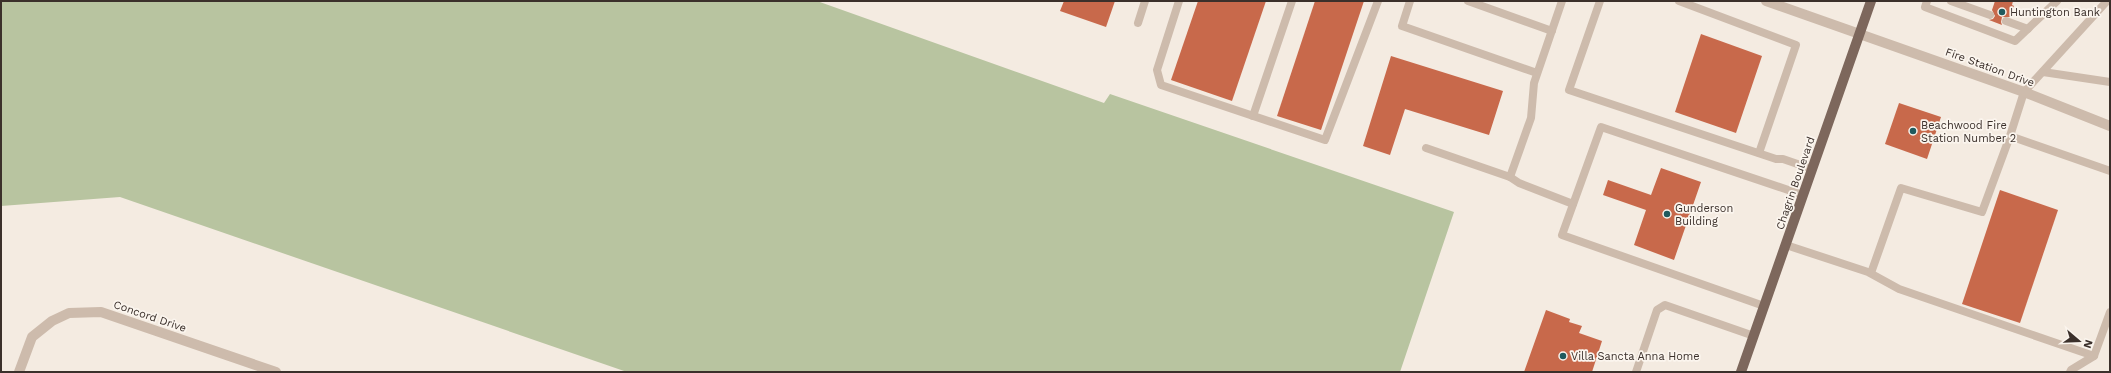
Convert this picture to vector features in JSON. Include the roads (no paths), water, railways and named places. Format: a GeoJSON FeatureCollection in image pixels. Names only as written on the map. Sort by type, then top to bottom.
{"type":"FeatureCollection","features":[{"type":"Feature","properties":{"kind":"main road","name":"Chagrin Boulevard"},"geometry":{"type":"LineString","coordinates":[[1741,372],[1871,1]]}},
{"type":"Feature","properties":{"kind":"street","name":"Fire Station Drive"},"geometry":{"type":"LineString","coordinates":[[1766,1],[2024,92],[2110,126]]}},
{"type":"Feature","properties":{"kind":"street","name":"Concord Drive"},"geometry":{"type":"LineString","coordinates":[[19,372],[32,337],[52,321],[69,313],[101,312],[276,372]]}},
{"type":"Feature","properties":{"kind":"lane"},"geometry":{"type":"LineString","coordinates":[[1138,23],[1145,1]]}},
{"type":"Feature","properties":{"kind":"lane"},"geometry":{"type":"LineString","coordinates":[[1179,1],[1157,70],[1161,85],[1325,140],[1378,1]]}},
{"type":"Feature","properties":{"kind":"lane"},"geometry":{"type":"LineString","coordinates":[[1253,116],[1292,1]]}},
{"type":"Feature","properties":{"kind":"lane"},"geometry":{"type":"LineString","coordinates":[[1410,1],[1402,26],[1537,73]]}},
{"type":"Feature","properties":{"kind":"lane"},"geometry":{"type":"LineString","coordinates":[[1468,1],[1552,31]]}},
{"type":"Feature","properties":{"kind":"lane"},"geometry":{"type":"LineString","coordinates":[[1510,177],[1531,118],[1534,83],[1562,1]]}},
{"type":"Feature","properties":{"kind":"lane"},"geometry":{"type":"LineString","coordinates":[[1600,1],[1569,90],[1776,160],[1783,159],[1812,169]]}},
{"type":"Feature","properties":{"kind":"lane"},"geometry":{"type":"LineString","coordinates":[[1679,1],[1689,3],[1796,45],[1759,153]]}},
{"type":"Feature","properties":{"kind":"lane"},"geometry":{"type":"LineString","coordinates":[[1927,1],[1925,6],[2015,41],[2057,1]]}},
{"type":"Feature","properties":{"kind":"lane"},"geometry":{"type":"LineString","coordinates":[[1951,1],[1990,15]]}},
{"type":"Feature","properties":{"kind":"lane"},"geometry":{"type":"LineString","coordinates":[[1871,273],[1901,188],[1982,212],[2010,136],[2024,92],[2107,1],[2110,3]]}},
{"type":"Feature","properties":{"kind":"lane"},"geometry":{"type":"LineString","coordinates":[[2006,21],[2028,29]]}},
{"type":"Feature","properties":{"kind":"lane"},"geometry":{"type":"LineString","coordinates":[[2042,72],[2110,82]]}},
{"type":"Feature","properties":{"kind":"lane"},"geometry":{"type":"LineString","coordinates":[[1764,306],[1562,235],[1601,127],[1803,195]]}},
{"type":"Feature","properties":{"kind":"lane"},"geometry":{"type":"LineString","coordinates":[[2010,136],[2110,171]]}},
{"type":"Feature","properties":{"kind":"lane"},"geometry":{"type":"LineString","coordinates":[[1426,148],[1510,177],[1519,183],[1573,204]]}},
{"type":"Feature","properties":{"kind":"lane"},"geometry":{"type":"LineString","coordinates":[[1786,245],[1871,273],[1899,289],[2094,356]]}},
{"type":"Feature","properties":{"kind":"lane"},"geometry":{"type":"LineString","coordinates":[[1636,372],[1657,310],[1665,305],[1754,336]]}},
{"type":"Feature","properties":{"kind":"lane"},"geometry":{"type":"LineString","coordinates":[[2070,372],[2094,356],[2110,312]]}},
{"type":"Feature","properties":{"kind":"place","name":"Huntington Bank"},"geometry":{"type":"Point","coordinates":[2002,12]}},
{"type":"Feature","properties":{"kind":"place","name":"Beachwood Fire Station Number 2"},"geometry":{"type":"Point","coordinates":[1913,131]}},
{"type":"Feature","properties":{"kind":"place","name":"Gunderson Building"},"geometry":{"type":"Point","coordinates":[1667,214]}},
{"type":"Feature","properties":{"kind":"place","name":"Villa Sancta Anna Home"},"geometry":{"type":"Point","coordinates":[1563,356]}}]}
